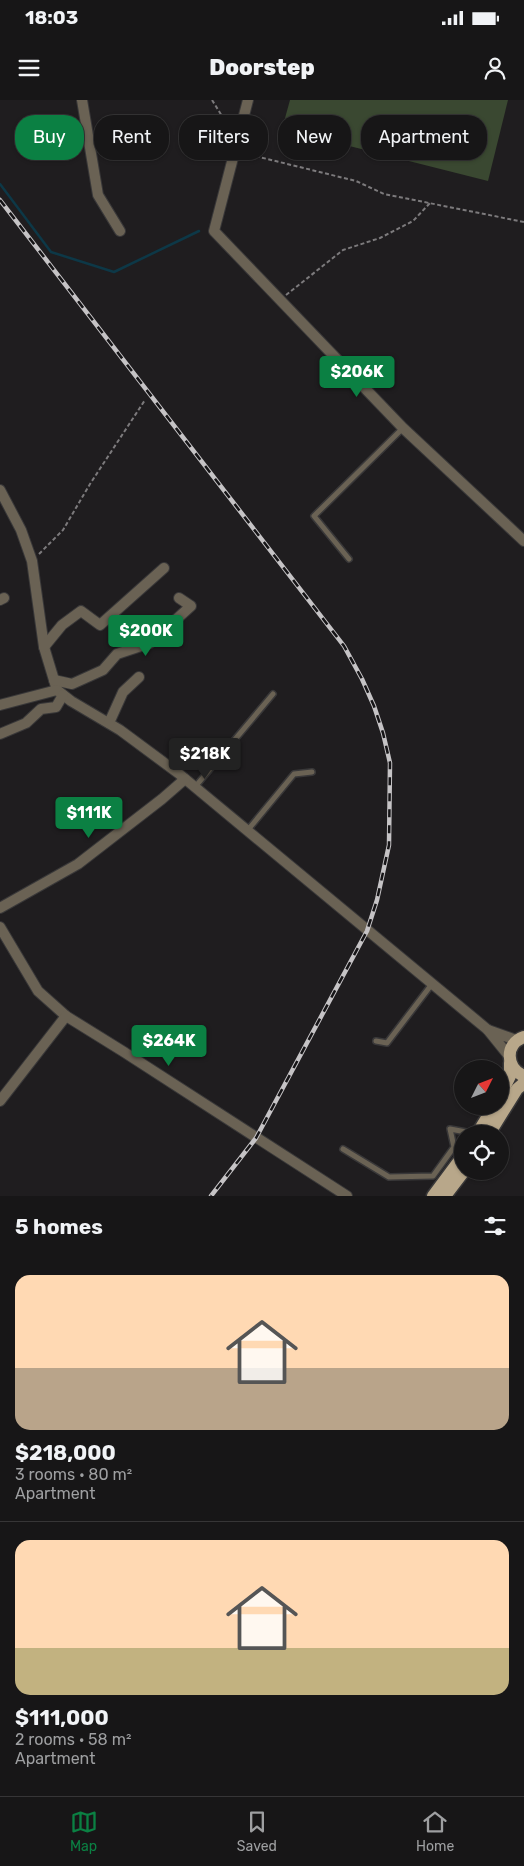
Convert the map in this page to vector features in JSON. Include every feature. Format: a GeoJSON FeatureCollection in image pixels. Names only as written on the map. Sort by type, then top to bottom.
{"type":"FeatureCollection","features":[{"type":"Feature","properties":{"kind":"main road"},"geometry":{"type":"LineString","coordinates":[[509,1078],[512,1045],[521,1038]]}},
{"type":"Feature","properties":{"kind":"main road"},"geometry":{"type":"LineString","coordinates":[[510,1060],[513,1069],[524,1076]]}},
{"type":"Feature","properties":{"kind":"main road"},"geometry":{"type":"LineString","coordinates":[[495,1125],[517,1089],[524,1082]]}},
{"type":"Feature","properties":{"kind":"main road"},"geometry":{"type":"LineString","coordinates":[[433,1196],[454,1168]]}},
{"type":"Feature","properties":{"kind":"main road"},"geometry":{"type":"LineString","coordinates":[[445,1196],[457,1180]]}},
{"type":"Feature","properties":{"kind":"street"},"geometry":{"type":"LineString","coordinates":[[82,100],[98,195],[120,231]]}},
{"type":"Feature","properties":{"kind":"street"},"geometry":{"type":"LineString","coordinates":[[244,115],[248,100]]}},
{"type":"Feature","properties":{"kind":"street"},"geometry":{"type":"LineString","coordinates":[[232,160],[214,231],[404,428],[524,541]]}},
{"type":"Feature","properties":{"kind":"street"},"geometry":{"type":"LineString","coordinates":[[0,490],[21,530],[32,561],[44,647],[58,688],[56,707],[41,709],[26,723],[0,734]]}},
{"type":"Feature","properties":{"kind":"street"},"geometry":{"type":"LineString","coordinates":[[44,647],[62,625],[81,611],[100,625],[164,568]]}},
{"type":"Feature","properties":{"kind":"street"},"geometry":{"type":"LineString","coordinates":[[0,705],[72,684],[103,670],[116,654],[150,643],[191,606],[179,598]]}},
{"type":"Feature","properties":{"kind":"street"},"geometry":{"type":"LineString","coordinates":[[109,724],[123,692],[139,677]]}},
{"type":"Feature","properties":{"kind":"street"},"geometry":{"type":"LineString","coordinates":[[58,688],[120,730],[185,779],[488,1030],[510,1060]]}},
{"type":"Feature","properties":{"kind":"street"},"geometry":{"type":"LineString","coordinates":[[0,908],[78,864],[185,779]]}},
{"type":"Feature","properties":{"kind":"street"},"geometry":{"type":"LineString","coordinates":[[0,927],[38,991],[66,1016],[346,1196]]}},
{"type":"Feature","properties":{"kind":"street"},"geometry":{"type":"LineString","coordinates":[[0,1101],[66,1016]]}},
{"type":"Feature","properties":{"kind":"street"},"geometry":{"type":"LineString","coordinates":[[488,1030],[521,1038]]}},
{"type":"Feature","properties":{"kind":"lane"},"geometry":{"type":"LineString","coordinates":[[349,559],[314,516],[404,428]]}},
{"type":"Feature","properties":{"kind":"lane"},"geometry":{"type":"LineString","coordinates":[[195,788],[273,694]]}},
{"type":"Feature","properties":{"kind":"lane"},"geometry":{"type":"LineString","coordinates":[[247,832],[294,774],[312,772]]}},
{"type":"Feature","properties":{"kind":"lane"},"geometry":{"type":"LineString","coordinates":[[376,1041],[387,1043],[432,984]]}},
{"type":"Feature","properties":{"kind":"lane"},"geometry":{"type":"LineString","coordinates":[[343,1149],[389,1177],[432,1176],[454,1147],[450,1129],[454,1130]]}},
{"type":"Feature","properties":{"kind":"path"},"geometry":{"type":"LineString","coordinates":[[212,100],[222,115]]}},
{"type":"Feature","properties":{"kind":"path"},"geometry":{"type":"LineString","coordinates":[[268,160],[356,181],[384,194],[524,222]]}},
{"type":"Feature","properties":{"kind":"path"},"geometry":{"type":"LineString","coordinates":[[280,300],[343,250],[380,238],[413,221],[430,203]]}},
{"type":"Feature","properties":{"kind":"path"},"geometry":{"type":"LineString","coordinates":[[32,561],[63,530],[90,484],[145,400]]}},
{"type":"Feature","properties":{"kind":"green space"},"geometry":{"type":"Polygon","coordinates":[[[290,100],[508,100],[488,181],[405,160],[487,160],[487,115],[361,115],[361,149],[351,146],[351,115],[286,115],[290,100]]]}},
{"type":"Feature","properties":{"kind":"waterway"},"geometry":{"type":"LineString","coordinates":[[0,184],[51,252],[114,272],[199,231]]}},
{"type":"Feature","properties":{"kind":"railway"},"geometry":{"type":"LineString","coordinates":[[0,200],[344,646],[374,706],[390,763],[389,845],[377,900],[367,931],[256,1138],[211,1196]]}}]}
